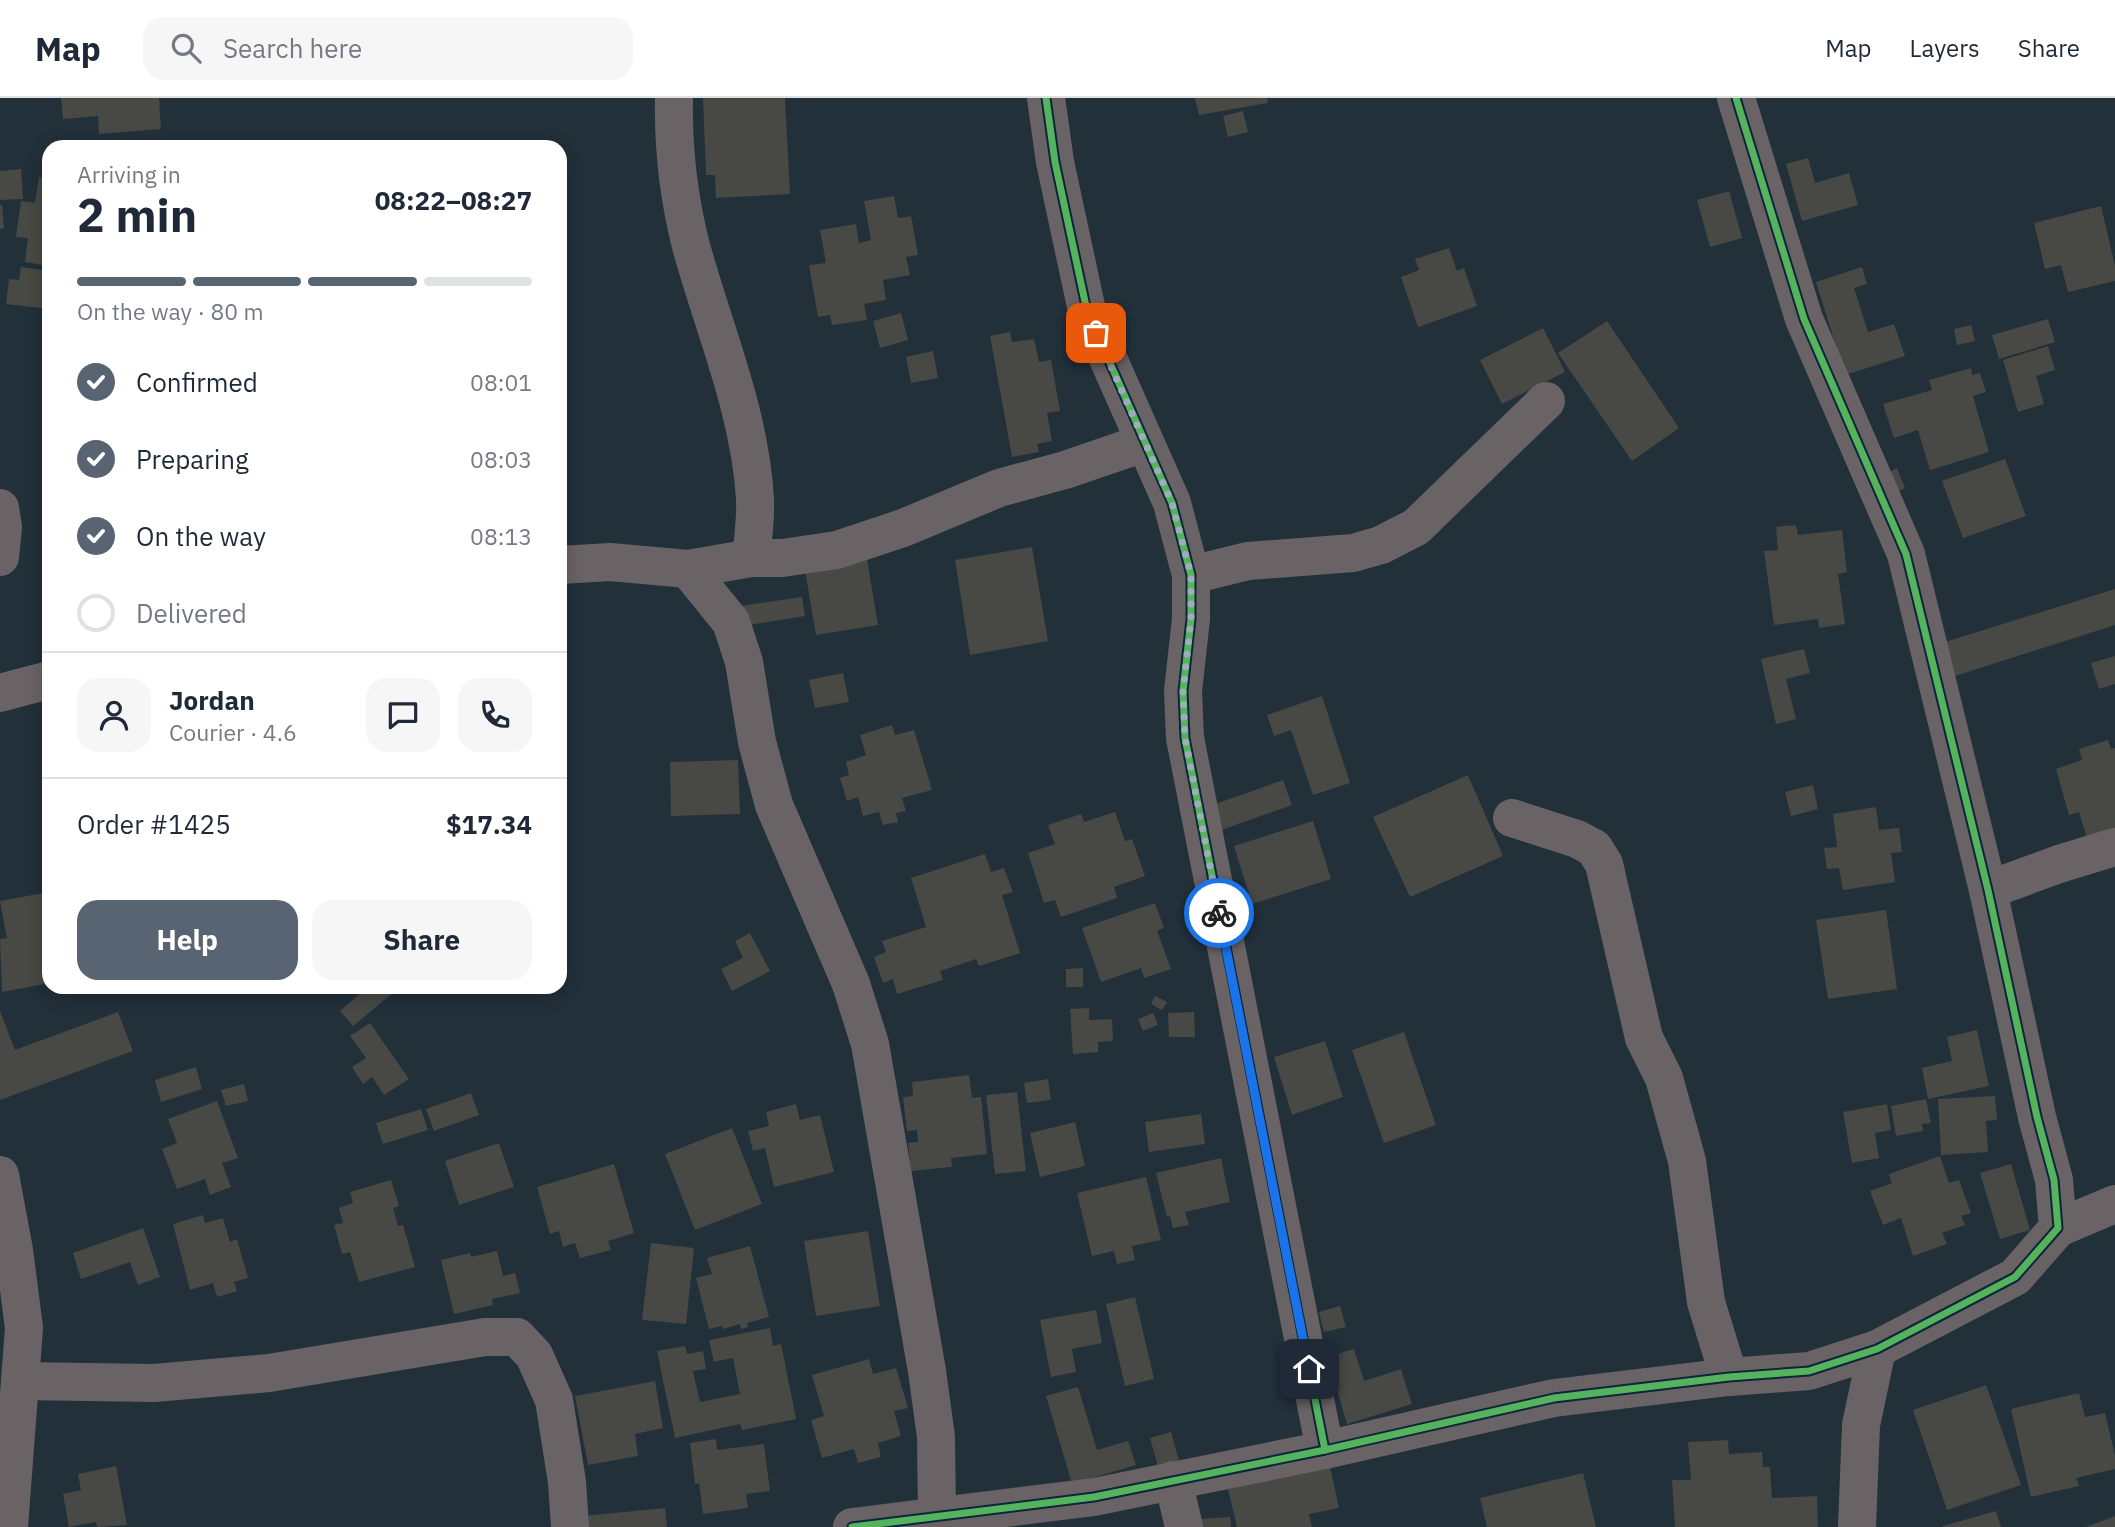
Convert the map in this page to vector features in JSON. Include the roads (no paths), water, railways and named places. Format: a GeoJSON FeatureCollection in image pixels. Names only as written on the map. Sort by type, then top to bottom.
{"type":"FeatureCollection","features":[{"type":"Feature","properties":{"kind":"street"},"geometry":{"type":"LineString","coordinates":[[674,98],[673,126],[691,245],[732,373],[748,449],[755,500],[751,558]]}},
{"type":"Feature","properties":{"kind":"street"},"geometry":{"type":"LineString","coordinates":[[1046,98],[1055,162],[1087,311],[1172,503],[1191,575],[1191,619],[1183,691],[1185,738],[1325,1450]]}},
{"type":"Feature","properties":{"kind":"street"},"geometry":{"type":"LineString","coordinates":[[1736,98],[1804,319],[1906,554],[1988,890],[2037,1117],[2054,1180],[2057,1228]]}},
{"type":"Feature","properties":{"kind":"street"},"geometry":{"type":"LineString","coordinates":[[1191,575],[1248,561],[1353,552],[1381,545],[1416,527],[1546,401]]}},
{"type":"Feature","properties":{"kind":"street"},"geometry":{"type":"LineString","coordinates":[[567,565],[610,562],[688,569],[751,558],[782,558],[837,550],[903,528],[999,488],[1065,470],[1144,443]]}},
{"type":"Feature","properties":{"kind":"street"},"geometry":{"type":"LineString","coordinates":[[0,508],[3,527],[0,557]]}},
{"type":"Feature","properties":{"kind":"street"},"geometry":{"type":"LineString","coordinates":[[688,569],[731,622],[744,662],[757,742],[774,805],[851,984],[870,1044],[927,1371],[936,1437],[937,1515]]}},
{"type":"Feature","properties":{"kind":"street"},"geometry":{"type":"LineString","coordinates":[[0,693],[42,682]]}},
{"type":"Feature","properties":{"kind":"street"},"geometry":{"type":"LineString","coordinates":[[1511,818],[1577,839],[1594,848],[1604,864],[1644,1038],[1664,1078],[1687,1161],[1706,1302],[1729,1377]]}},
{"type":"Feature","properties":{"kind":"street"},"geometry":{"type":"LineString","coordinates":[[1988,890],[2115,847]]}},
{"type":"Feature","properties":{"kind":"street"},"geometry":{"type":"LineString","coordinates":[[0,1175],[14,1250],[24,1328],[9,1527]]}},
{"type":"Feature","properties":{"kind":"street"},"geometry":{"type":"LineString","coordinates":[[852,1527],[1094,1497],[1325,1450],[1554,1398],[1729,1377],[1809,1371],[1877,1349],[2015,1277],[2057,1228],[2115,1204]]}},
{"type":"Feature","properties":{"kind":"street"},"geometry":{"type":"LineString","coordinates":[[20,1381],[154,1383],[269,1373],[485,1337],[517,1337],[534,1355],[554,1400],[567,1482],[569,1527]]}},
{"type":"Feature","properties":{"kind":"street"},"geometry":{"type":"LineString","coordinates":[[1857,1527],[1861,1425],[1877,1349]]}},
{"type":"Feature","properties":{"kind":"street"},"geometry":{"type":"LineString","coordinates":[[1173,1480],[1184,1527]]}}]}
